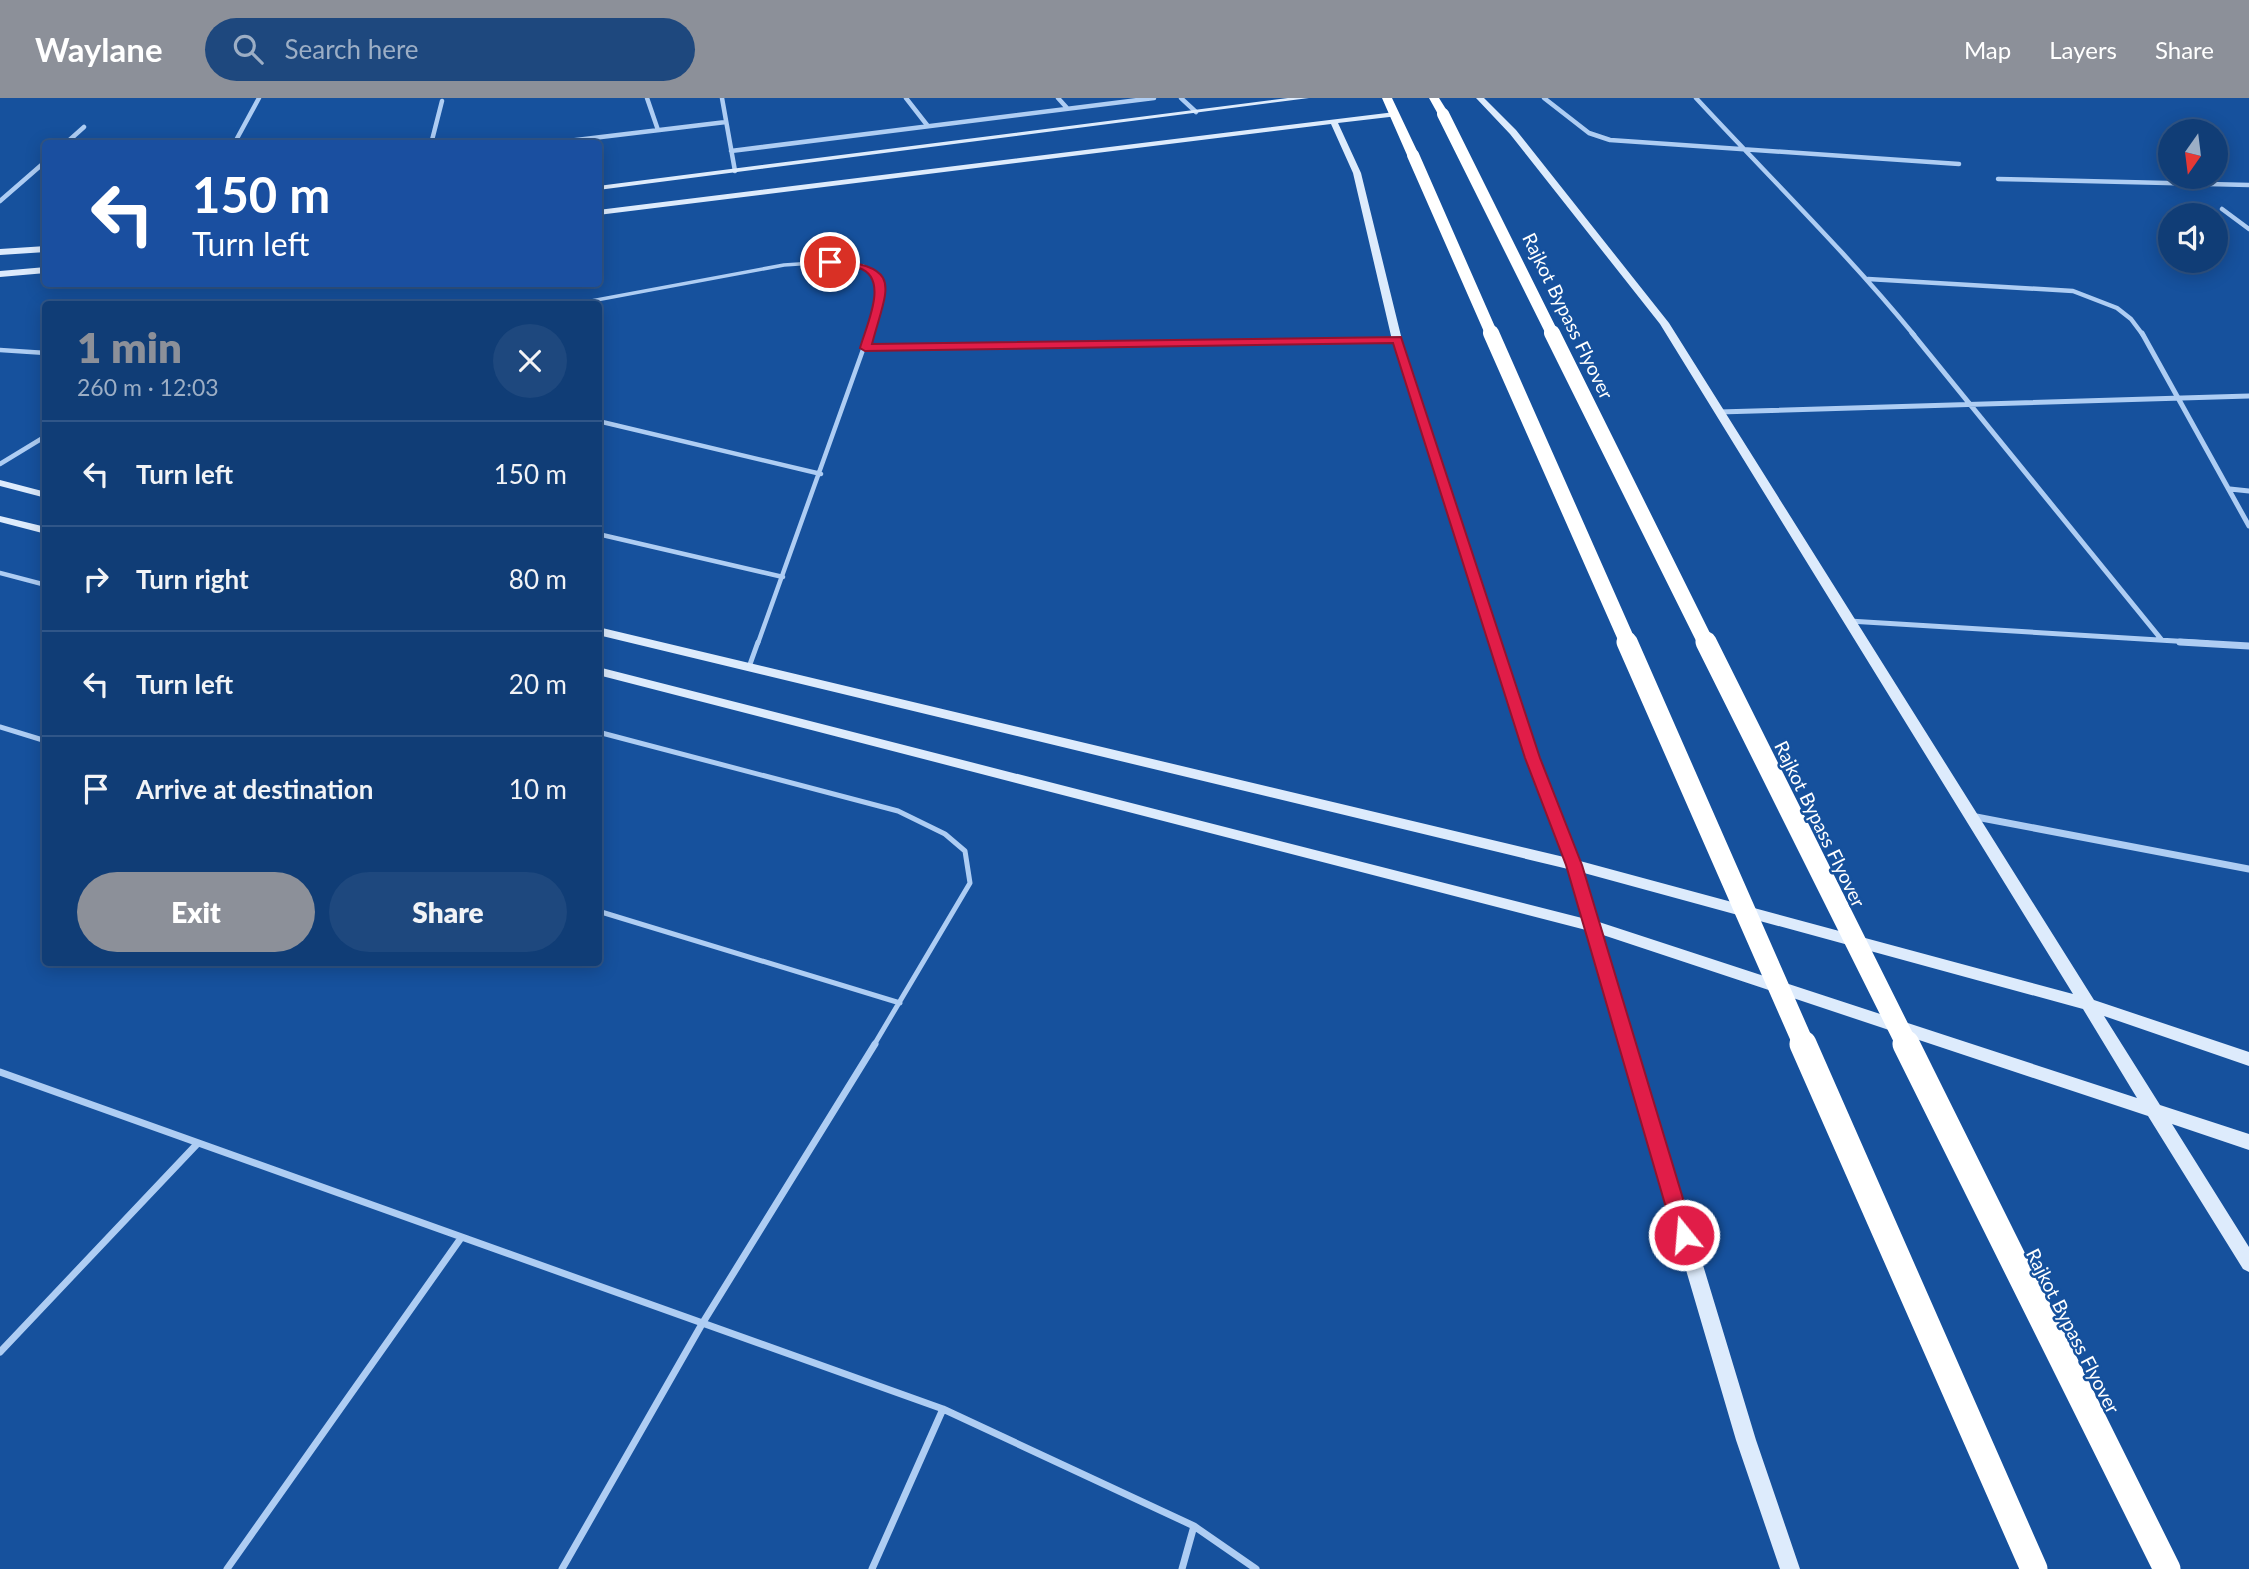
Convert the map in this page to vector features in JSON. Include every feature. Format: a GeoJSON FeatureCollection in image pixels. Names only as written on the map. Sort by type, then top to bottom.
{"type":"FeatureCollection","features":[{"type":"Feature","properties":{"kind":"highway"},"geometry":{"type":"LineString","coordinates":[[1387,98],[2034,1569]]}},
{"type":"Feature","properties":{"kind":"highway","name":"Rajkot Bypass Flyover"},"geometry":{"type":"LineString","coordinates":[[1438,106],[2167,1569]]}},
{"type":"Feature","properties":{"kind":"street"},"geometry":{"type":"LineString","coordinates":[[236,140],[259,98]]}},
{"type":"Feature","properties":{"kind":"street"},"geometry":{"type":"LineString","coordinates":[[647,98],[657,130]]}},
{"type":"Feature","properties":{"kind":"street"},"geometry":{"type":"LineString","coordinates":[[722,98],[735,171]]}},
{"type":"Feature","properties":{"kind":"street"},"geometry":{"type":"LineString","coordinates":[[905,98],[927,125]]}},
{"type":"Feature","properties":{"kind":"street"},"geometry":{"type":"LineString","coordinates":[[1058,98],[1067,108]]}},
{"type":"Feature","properties":{"kind":"street"},"geometry":{"type":"LineString","coordinates":[[731,151],[1154,98]]}},
{"type":"Feature","properties":{"kind":"street"},"geometry":{"type":"LineString","coordinates":[[1181,98],[1196,112]]}},
{"type":"Feature","properties":{"kind":"street"},"geometry":{"type":"LineString","coordinates":[[602,188],[1305,98]]}},
{"type":"Feature","properties":{"kind":"street"},"geometry":{"type":"LineString","coordinates":[[1480,98],[1513,132],[1664,323],[2249,1263]]}},
{"type":"Feature","properties":{"kind":"street"},"geometry":{"type":"LineString","coordinates":[[1544,98],[1589,133],[1610,140],[1959,164]]}},
{"type":"Feature","properties":{"kind":"street"},"geometry":{"type":"LineString","coordinates":[[1696,98],[1741,149],[1868,279],[2161,639]]}},
{"type":"Feature","properties":{"kind":"street"},"geometry":{"type":"LineString","coordinates":[[432,140],[442,101]]}},
{"type":"Feature","properties":{"kind":"street"},"geometry":{"type":"LineString","coordinates":[[602,212],[1395,114]]}},
{"type":"Feature","properties":{"kind":"street"},"geometry":{"type":"LineString","coordinates":[[1333,121],[1357,173],[1397,340],[1532,758],[1574,865],[1746,1440],[1790,1569]]}},
{"type":"Feature","properties":{"kind":"street"},"geometry":{"type":"LineString","coordinates":[[576,140],[726,122]]}},
{"type":"Feature","properties":{"kind":"street"},"geometry":{"type":"LineString","coordinates":[[69,140],[84,127]]}},
{"type":"Feature","properties":{"kind":"street"},"geometry":{"type":"LineString","coordinates":[[1,199],[42,164]]}},
{"type":"Feature","properties":{"kind":"street"},"geometry":{"type":"LineString","coordinates":[[1997,179],[2249,185]]}},
{"type":"Feature","properties":{"kind":"street"},"geometry":{"type":"LineString","coordinates":[[2228,213],[2249,229]]}},
{"type":"Feature","properties":{"kind":"street"},"geometry":{"type":"LineString","coordinates":[[0,252],[42,249]]}},
{"type":"Feature","properties":{"kind":"street"},"geometry":{"type":"LineString","coordinates":[[0,274],[42,270]]}},
{"type":"Feature","properties":{"kind":"street"},"geometry":{"type":"LineString","coordinates":[[1868,279],[2073,291],[2106,300],[2125,311],[2138,327],[2249,526]]}},
{"type":"Feature","properties":{"kind":"street"},"geometry":{"type":"LineString","coordinates":[[1719,412],[2249,396]]}},
{"type":"Feature","properties":{"kind":"street"},"geometry":{"type":"LineString","coordinates":[[0,483],[42,494]]}},
{"type":"Feature","properties":{"kind":"street"},"geometry":{"type":"LineString","coordinates":[[2230,489],[2249,491]]}},
{"type":"Feature","properties":{"kind":"street"},"geometry":{"type":"LineString","coordinates":[[0,519],[42,530]]}},
{"type":"Feature","properties":{"kind":"street"},"geometry":{"type":"LineString","coordinates":[[1849,621],[2249,646]]}},
{"type":"Feature","properties":{"kind":"street"},"geometry":{"type":"LineString","coordinates":[[602,632],[1574,865],[2090,1006],[2249,1059]]}},
{"type":"Feature","properties":{"kind":"street"},"geometry":{"type":"LineString","coordinates":[[602,672],[1591,926],[2249,1142]]}},
{"type":"Feature","properties":{"kind":"street"},"geometry":{"type":"LineString","coordinates":[[1970,816],[2249,869]]}},
{"type":"Feature","properties":{"kind":"lane"},"geometry":{"type":"LineString","coordinates":[[591,301],[784,265],[830,262],[863,266],[877,274],[882,288],[865,348],[749,668]]}},
{"type":"Feature","properties":{"kind":"lane"},"geometry":{"type":"LineString","coordinates":[[865,348],[1397,340]]}},
{"type":"Feature","properties":{"kind":"lane"},"geometry":{"type":"LineString","coordinates":[[0,350],[42,353]]}},
{"type":"Feature","properties":{"kind":"lane"},"geometry":{"type":"LineString","coordinates":[[602,422],[821,474]]}},
{"type":"Feature","properties":{"kind":"lane"},"geometry":{"type":"LineString","coordinates":[[0,464],[42,438]]}},
{"type":"Feature","properties":{"kind":"lane"},"geometry":{"type":"LineString","coordinates":[[602,535],[783,577]]}},
{"type":"Feature","properties":{"kind":"lane"},"geometry":{"type":"LineString","coordinates":[[0,573],[42,584]]}},
{"type":"Feature","properties":{"kind":"lane"},"geometry":{"type":"LineString","coordinates":[[0,727],[42,740]]}},
{"type":"Feature","properties":{"kind":"lane"},"geometry":{"type":"LineString","coordinates":[[562,1569],[702,1324],[900,1003],[970,883],[965,851],[945,834],[898,811],[602,733]]}},
{"type":"Feature","properties":{"kind":"lane"},"geometry":{"type":"LineString","coordinates":[[602,912],[900,1003]]}},
{"type":"Feature","properties":{"kind":"lane"},"geometry":{"type":"LineString","coordinates":[[0,1072],[943,1409],[1194,1526],[1256,1569]]}},
{"type":"Feature","properties":{"kind":"lane"},"geometry":{"type":"LineString","coordinates":[[0,1352],[198,1143]]}},
{"type":"Feature","properties":{"kind":"lane"},"geometry":{"type":"LineString","coordinates":[[227,1569],[461,1238]]}},
{"type":"Feature","properties":{"kind":"lane"},"geometry":{"type":"LineString","coordinates":[[872,1569],[943,1409]]}},
{"type":"Feature","properties":{"kind":"lane"},"geometry":{"type":"LineString","coordinates":[[1182,1569],[1194,1526]]}},
{"type":"Feature","properties":{"kind":"route"},"geometry":{"type":"LineString","coordinates":[[830,262],[863,266],[877,274],[882,288],[865,348],[1397,340],[1532,758],[1574,865],[1684,1235]]}}]}
